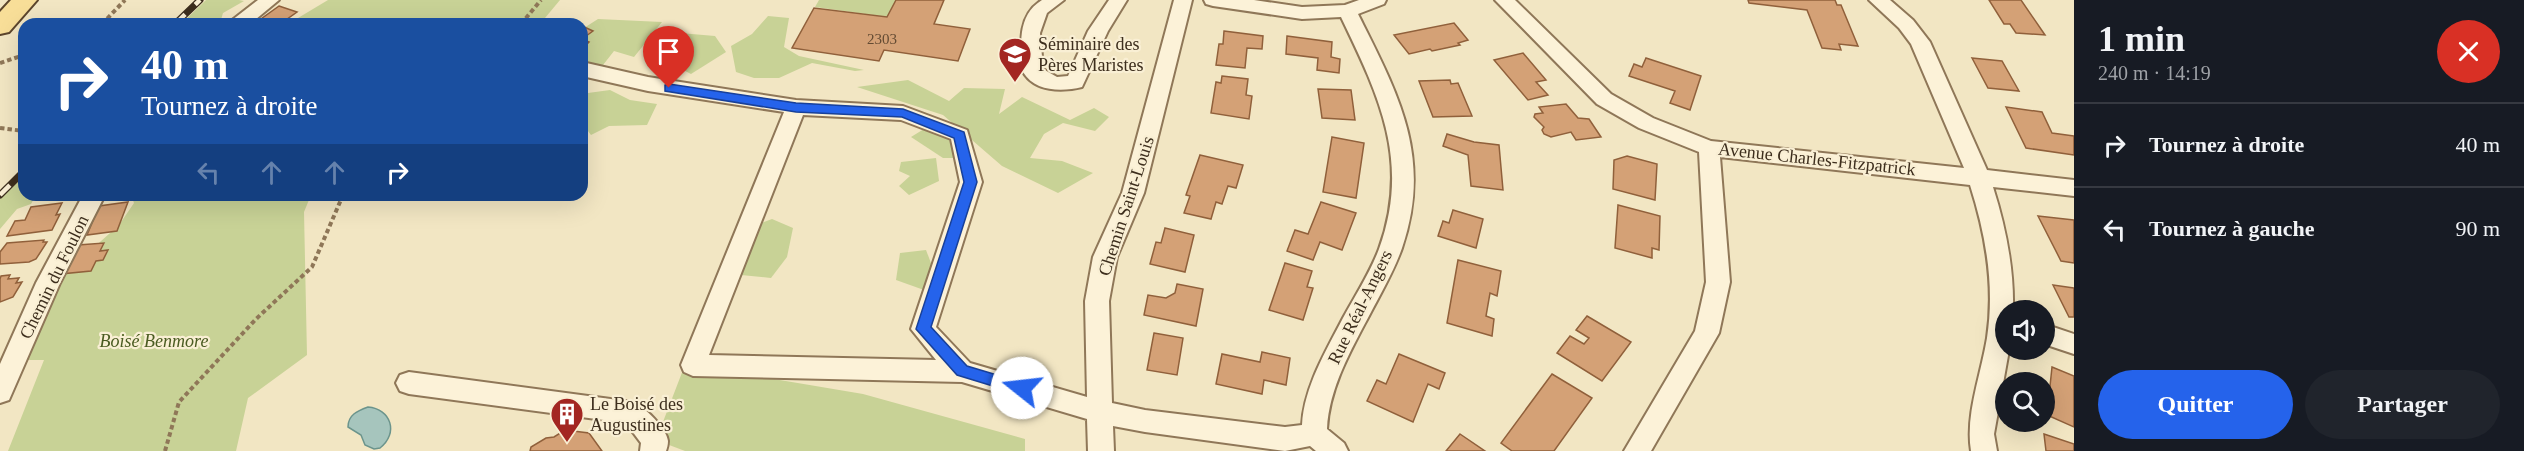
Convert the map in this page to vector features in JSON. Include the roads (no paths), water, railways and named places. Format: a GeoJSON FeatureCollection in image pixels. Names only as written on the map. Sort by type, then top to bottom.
{"type":"FeatureCollection","features":[{"type":"Feature","properties":{"kind":"main road"},"geometry":{"type":"LineString","coordinates":[[0,26],[25,0]]}},
{"type":"Feature","properties":{"kind":"street"},"geometry":{"type":"LineString","coordinates":[[245,18],[270,0]]}},
{"type":"Feature","properties":{"kind":"street"},"geometry":{"type":"LineString","coordinates":[[1054,0],[1039,10],[1030,33],[1033,72],[1054,84],[1075,82],[1098,31],[1118,0]]}},
{"type":"Feature","properties":{"kind":"street","name":"Chemin Saint-Louis"},"geometry":{"type":"LineString","coordinates":[[1101,451],[1097,301],[1105,257],[1133,193],[1183,0]]}},
{"type":"Feature","properties":{"kind":"street"},"geometry":{"type":"LineString","coordinates":[[1213,0],[1302,13],[1347,11],[1377,0]]}},
{"type":"Feature","properties":{"kind":"street","name":"Avenue Charles-Fitzpatrick"},"geometry":{"type":"LineString","coordinates":[[1504,0],[1604,99],[1646,123],[1709,148],[2074,188]]}},
{"type":"Feature","properties":{"kind":"street"},"geometry":{"type":"LineString","coordinates":[[1878,0],[1906,24],[1920,42],[1980,177],[2000,263],[2002,300]]}},
{"type":"Feature","properties":{"kind":"street","name":"Rue Réal-Angers"},"geometry":{"type":"LineString","coordinates":[[1314,434],[1314,415],[1327,376],[1390,249],[1405,190],[1403,145],[1390,100],[1347,11]]}},
{"type":"Feature","properties":{"kind":"street"},"geometry":{"type":"LineString","coordinates":[[588,70],[648,84],[796,107],[903,113],[960,135],[970,182],[923,329],[962,371]]}},
{"type":"Feature","properties":{"kind":"street"},"geometry":{"type":"LineString","coordinates":[[796,107],[693,365],[962,371],[1101,412],[1145,421],[1285,439],[1314,434],[1335,451]]}},
{"type":"Feature","properties":{"kind":"street"},"geometry":{"type":"LineString","coordinates":[[1637,451],[1707,333],[1718,282],[1709,148]]}},
{"type":"Feature","properties":{"kind":"street","name":"Chemin du Foulon"},"geometry":{"type":"LineString","coordinates":[[0,392],[48,283],[91,201]]}},
{"type":"Feature","properties":{"kind":"street"},"geometry":{"type":"LineString","coordinates":[[2055,338],[2074,344]]}},
{"type":"Feature","properties":{"kind":"street"},"geometry":{"type":"LineString","coordinates":[[1984,451],[1981,434],[1995,360]]}},
{"type":"Feature","properties":{"kind":"street"},"geometry":{"type":"LineString","coordinates":[[409,383],[633,413],[655,440],[653,451]]}},
{"type":"Feature","properties":{"kind":"water"},"geometry":{"type":"Polygon","coordinates":[[[368,407],[382,412],[390,423],[389,436],[380,448],[374,449],[365,445],[361,435],[348,427],[354,414],[368,407]]]}},
{"type":"Feature","properties":{"kind":"railway"},"geometry":{"type":"LineString","coordinates":[[181,18],[200,0]]}},
{"type":"Feature","properties":{"kind":"railway"},"geometry":{"type":"LineString","coordinates":[[0,195],[18,177]]}},
{"type":"Feature","properties":{"kind":"place","name":"Séminaire des Pères Maristes"},"geometry":{"type":"Point","coordinates":[1015,83]}},
{"type":"Feature","properties":{"kind":"place","name":"Le Boisé des Augustines"},"geometry":{"type":"Point","coordinates":[567,443]}},
{"type":"Feature","properties":{"kind":"park label","name":"Boisé Benmore"},"geometry":{"type":"Point","coordinates":[154,341]}}]}
